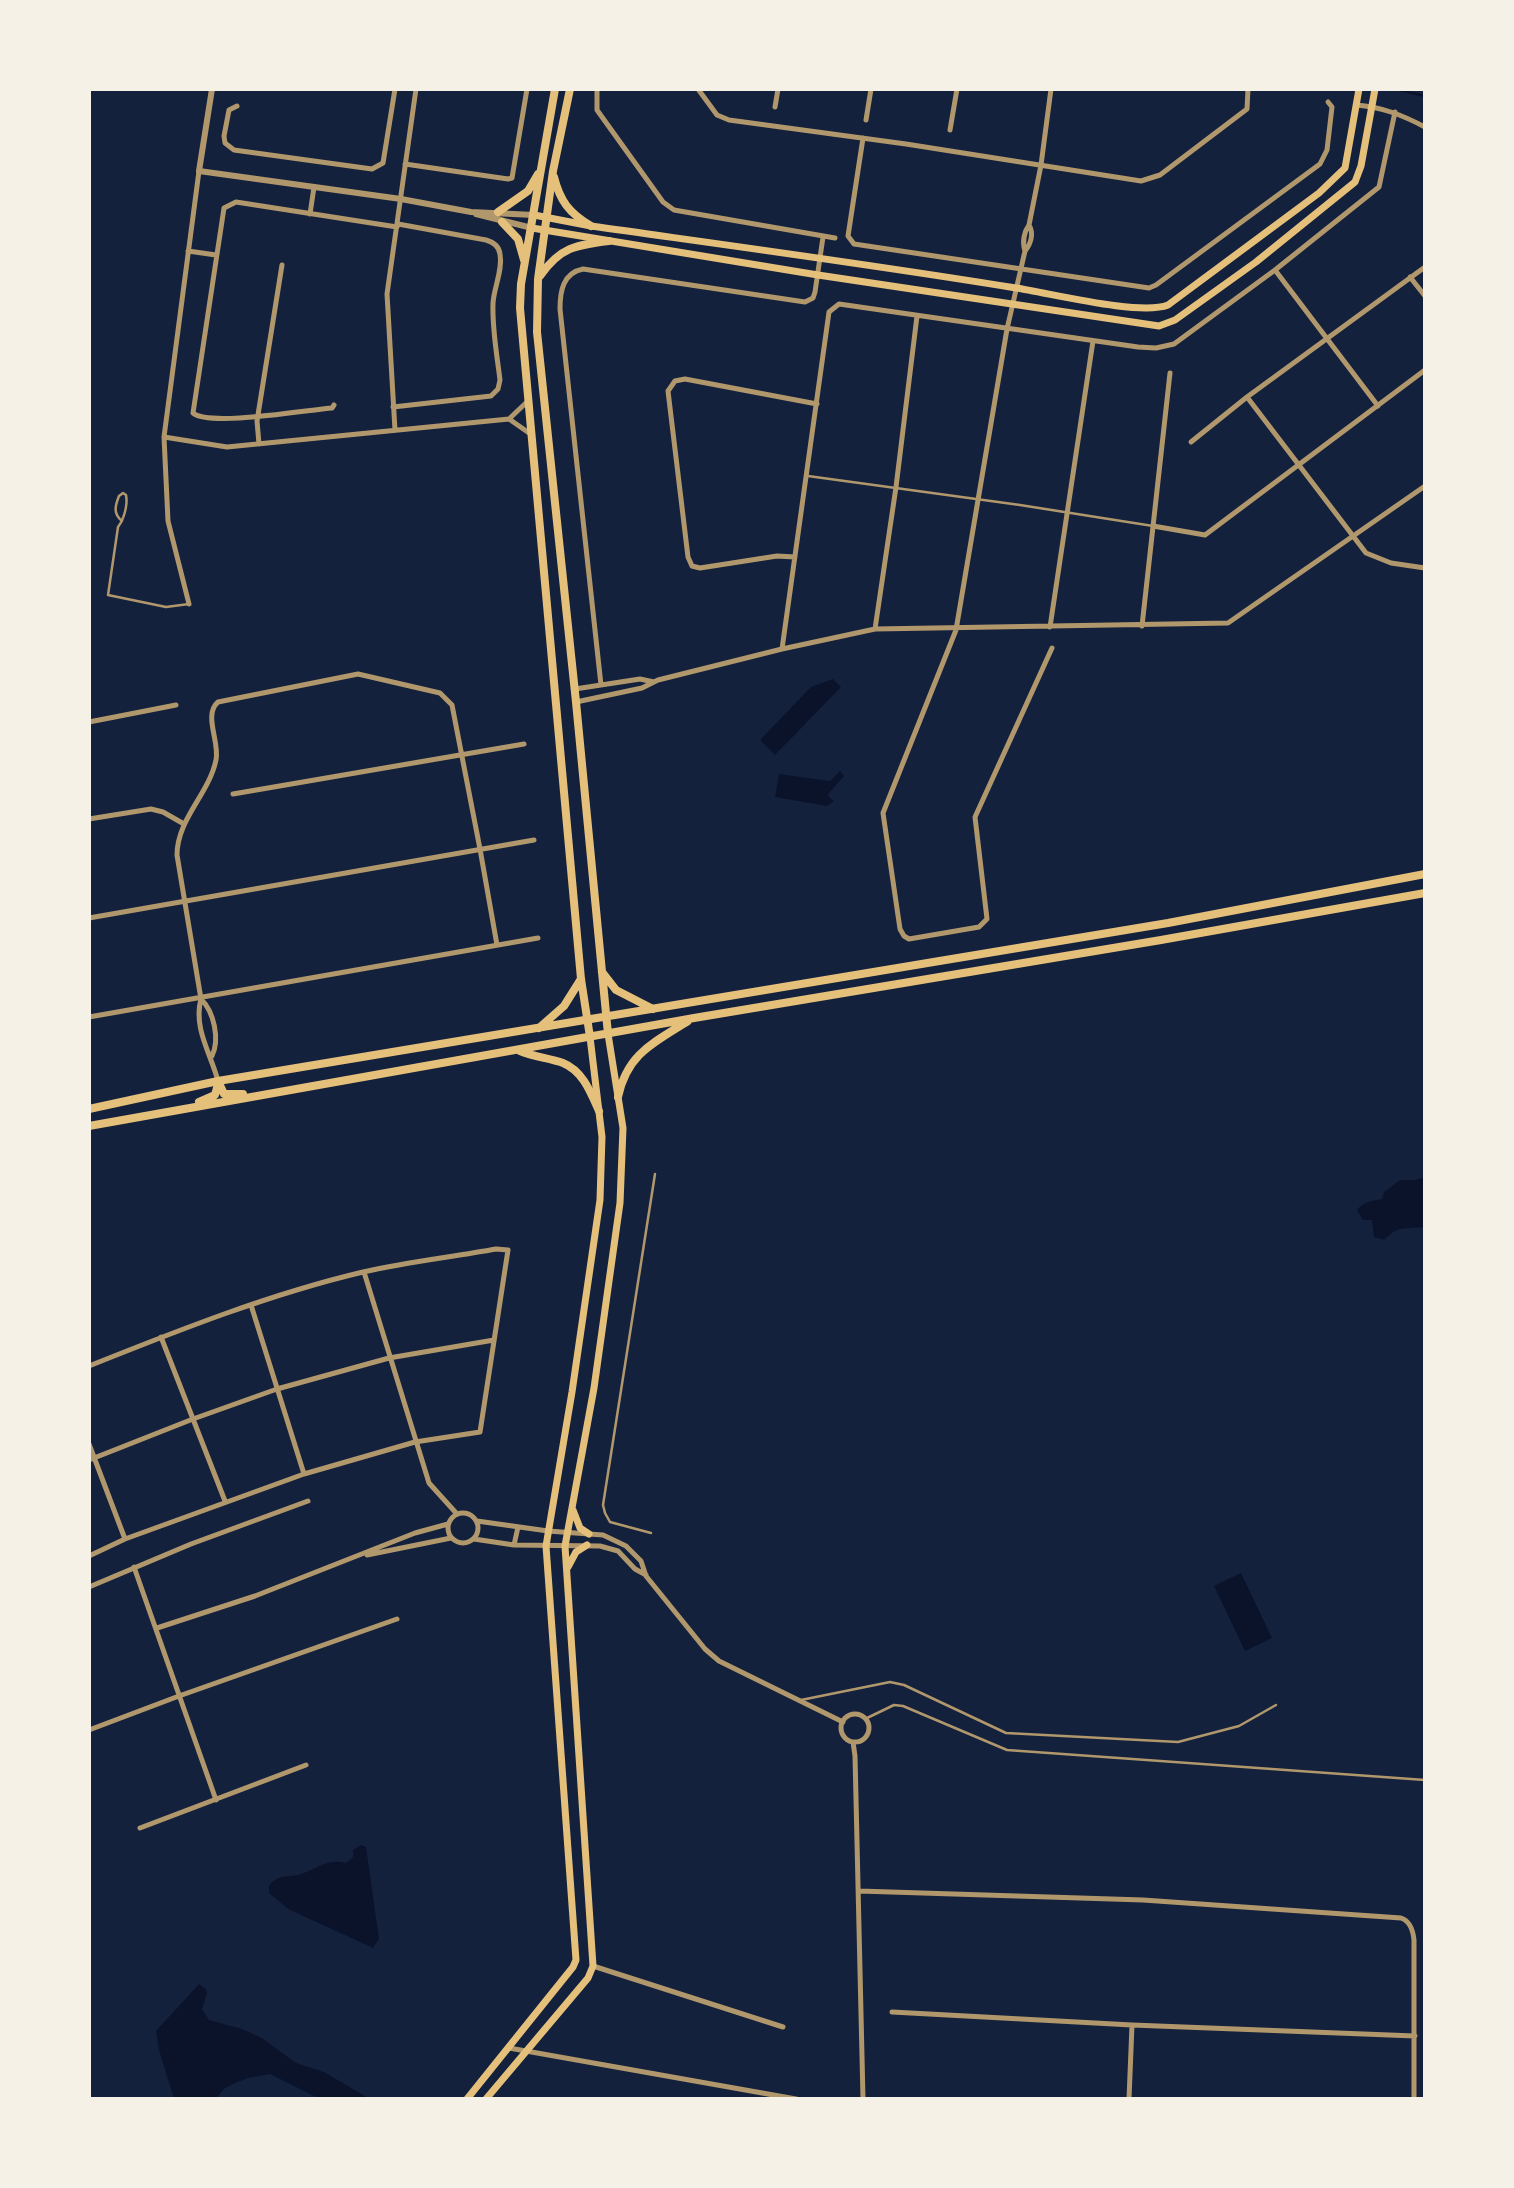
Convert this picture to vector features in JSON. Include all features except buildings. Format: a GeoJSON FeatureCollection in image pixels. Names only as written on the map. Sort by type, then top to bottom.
{"type":"FeatureCollection","features":[{"type":"Feature","properties":{"kind":"main road"},"geometry":{"type":"LineString","coordinates":[[467,2099],[576,1960],[546,1546],[600,1200],[602,1157],[599,1111],[581,979],[520,308],[525,263],[555,89]]}},
{"type":"Feature","properties":{"kind":"main road"},"geometry":{"type":"LineString","coordinates":[[486,2099],[588,1978],[593,1966],[565,1546],[594,1388],[620,1203],[623,1128],[600,970],[575,690],[537,332],[538,279],[553,171],[570,89]]}},
{"type":"Feature","properties":{"kind":"main road"},"geometry":{"type":"LineString","coordinates":[[534,215],[591,226],[1138,308],[1161,308],[1319,193],[1342,172],[1349,154],[1358,92]]}},
{"type":"Feature","properties":{"kind":"main road"},"geometry":{"type":"LineString","coordinates":[[532,228],[818,275],[1152,326],[1166,325],[1256,262],[1354,182],[1361,166],[1375,93]]}},
{"type":"Feature","properties":{"kind":"main road"},"geometry":{"type":"LineString","coordinates":[[498,212],[528,191],[542,166]]}},
{"type":"Feature","properties":{"kind":"main road"},"geometry":{"type":"LineString","coordinates":[[553,171],[559,195],[568,210],[591,226]]}},
{"type":"Feature","properties":{"kind":"main road"},"geometry":{"type":"LineString","coordinates":[[502,222],[518,239],[525,263]]}},
{"type":"Feature","properties":{"kind":"main road"},"geometry":{"type":"LineString","coordinates":[[538,279],[552,260],[565,250],[582,244],[609,241]]}},
{"type":"Feature","properties":{"kind":"main road"},"geometry":{"type":"LineString","coordinates":[[89,1110],[218,1081],[1168,923],[1425,874]]}},
{"type":"Feature","properties":{"kind":"main road"},"geometry":{"type":"LineString","coordinates":[[89,1126],[694,1018],[1425,893]]}},
{"type":"Feature","properties":{"kind":"main road"},"geometry":{"type":"LineString","coordinates":[[1067,939],[1063,941],[1061,950],[1067,956]]}},
{"type":"Feature","properties":{"kind":"main road"},"geometry":{"type":"LineString","coordinates":[[952,957],[953,975]]}},
{"type":"Feature","properties":{"kind":"main road"},"geometry":{"type":"LineString","coordinates":[[600,970],[616,990],[654,1009]]}},
{"type":"Feature","properties":{"kind":"main road"},"geometry":{"type":"LineString","coordinates":[[536,1030],[551,1020],[564,1006],[581,979]]}},
{"type":"Feature","properties":{"kind":"main road"},"geometry":{"type":"LineString","coordinates":[[618,1097],[621,1080],[634,1060],[645,1049],[694,1018]]}},
{"type":"Feature","properties":{"kind":"main road"},"geometry":{"type":"LineString","coordinates":[[520,1050],[534,1057],[564,1064],[573,1070],[584,1080],[599,1111]]}},
{"type":"Feature","properties":{"kind":"main road"},"geometry":{"type":"LineString","coordinates":[[218,1081],[224,1094],[277,1093]]}},
{"type":"Feature","properties":{"kind":"main road"},"geometry":{"type":"LineString","coordinates":[[175,1110],[211,1097],[217,1091],[218,1081]]}},
{"type":"Feature","properties":{"kind":"main road"},"geometry":{"type":"LineString","coordinates":[[573,1509],[580,1528],[589,1534]]}},
{"type":"Feature","properties":{"kind":"main road"},"geometry":{"type":"LineString","coordinates":[[566,1574],[573,1557],[587,1545]]}},
{"type":"Feature","properties":{"kind":"street"},"geometry":{"type":"LineString","coordinates":[[189,604],[168,521],[164,437],[212,89]]}},
{"type":"Feature","properties":{"kind":"street"},"geometry":{"type":"LineString","coordinates":[[237,106],[228,112],[224,136],[225,143],[234,150],[372,169],[383,163],[395,89]]}},
{"type":"Feature","properties":{"kind":"street"},"geometry":{"type":"LineString","coordinates":[[395,430],[386,301],[416,89]]}},
{"type":"Feature","properties":{"kind":"street"},"geometry":{"type":"LineString","coordinates":[[405,164],[512,178],[527,89]]}},
{"type":"Feature","properties":{"kind":"street"},"geometry":{"type":"LineString","coordinates":[[597,89],[597,110],[663,202],[674,210],[835,238]]}},
{"type":"Feature","properties":{"kind":"street"},"geometry":{"type":"LineString","coordinates":[[698,89],[717,115],[729,120],[1141,181],[1160,175],[1247,109],[1248,89]]}},
{"type":"Feature","properties":{"kind":"street"},"geometry":{"type":"LineString","coordinates":[[775,107],[778,89]]}},
{"type":"Feature","properties":{"kind":"street"},"geometry":{"type":"LineString","coordinates":[[866,120],[871,89]]}},
{"type":"Feature","properties":{"kind":"street"},"geometry":{"type":"LineString","coordinates":[[950,130],[957,89]]}},
{"type":"Feature","properties":{"kind":"street"},"geometry":{"type":"LineString","coordinates":[[1051,89],[1041,165],[1029,225],[1032,231],[1007,329],[956,629],[883,813],[900,929],[909,939],[979,927],[987,919],[975,817],[1052,648]]}},
{"type":"Feature","properties":{"kind":"street"},"geometry":{"type":"LineString","coordinates":[[863,138],[848,236],[855,244],[1149,288],[1320,164],[1328,150],[1332,107],[1328,102]]}},
{"type":"Feature","properties":{"kind":"street"},"geometry":{"type":"LineString","coordinates":[[1356,105],[1395,112],[1425,127]]}},
{"type":"Feature","properties":{"kind":"street"},"geometry":{"type":"LineString","coordinates":[[782,649],[829,312],[833,307],[839,304],[1156,348],[1174,344],[1275,270],[1379,187],[1395,112]]}},
{"type":"Feature","properties":{"kind":"street"},"geometry":{"type":"LineString","coordinates":[[199,171],[401,199],[471,212],[532,228]]}},
{"type":"Feature","properties":{"kind":"street"},"geometry":{"type":"LineString","coordinates":[[310,214],[314,187]]}},
{"type":"Feature","properties":{"kind":"street"},"geometry":{"type":"LineString","coordinates":[[334,405],[331,408],[216,420],[197,416],[193,410],[222,212],[231,203],[485,240],[497,247],[500,265],[493,300],[493,319],[500,380],[498,389],[491,396],[393,407]]}},
{"type":"Feature","properties":{"kind":"street"},"geometry":{"type":"LineString","coordinates":[[471,212],[534,215]]}},
{"type":"Feature","properties":{"kind":"street"},"geometry":{"type":"LineString","coordinates":[[601,685],[560,309],[563,284],[568,277],[583,269],[805,302],[813,298],[823,237]]}},
{"type":"Feature","properties":{"kind":"street"},"geometry":{"type":"LineString","coordinates":[[188,251],[216,255]]}},
{"type":"Feature","properties":{"kind":"street"},"geometry":{"type":"LineString","coordinates":[[258,444],[258,415],[282,265]]}},
{"type":"Feature","properties":{"kind":"street"},"geometry":{"type":"LineString","coordinates":[[1191,442],[1327,337],[1425,267]]}},
{"type":"Feature","properties":{"kind":"street"},"geometry":{"type":"LineString","coordinates":[[1275,270],[1378,406]]}},
{"type":"Feature","properties":{"kind":"street"},"geometry":{"type":"LineString","coordinates":[[1410,277],[1425,296]]}},
{"type":"Feature","properties":{"kind":"street"},"geometry":{"type":"LineString","coordinates":[[875,629],[918,316]]}},
{"type":"Feature","properties":{"kind":"street"},"geometry":{"type":"LineString","coordinates":[[1050,627],[1065,512],[1093,341]]}},
{"type":"Feature","properties":{"kind":"street"},"geometry":{"type":"LineString","coordinates":[[1153,526],[1205,535],[1425,370]]}},
{"type":"Feature","properties":{"kind":"street"},"geometry":{"type":"LineString","coordinates":[[1142,626],[1170,373]]}},
{"type":"Feature","properties":{"kind":"street"},"geometry":{"type":"LineString","coordinates":[[795,557],[777,556],[701,568],[692,566],[688,557],[668,391],[675,381],[685,379],[817,404]]}},
{"type":"Feature","properties":{"kind":"street"},"geometry":{"type":"LineString","coordinates":[[1247,397],[1353,538],[1373,558],[1425,568]]}},
{"type":"Feature","properties":{"kind":"street"},"geometry":{"type":"LineString","coordinates":[[164,437],[221,446],[509,419],[529,400]]}},
{"type":"Feature","properties":{"kind":"street"},"geometry":{"type":"LineString","coordinates":[[509,419],[533,436]]}},
{"type":"Feature","properties":{"kind":"street"},"geometry":{"type":"LineString","coordinates":[[576,702],[642,688],[654,682],[782,649],[875,629],[1228,623],[1425,486]]}},
{"type":"Feature","properties":{"kind":"street"},"geometry":{"type":"LineString","coordinates":[[218,1081],[212,1056],[205,1049],[203,1040],[198,1010],[201,999],[177,855],[178,841],[184,824],[217,759],[212,711],[215,704],[223,700],[358,674],[431,691],[448,699],[452,705],[463,755],[497,946]]}},
{"type":"Feature","properties":{"kind":"street"},"geometry":{"type":"LineString","coordinates":[[575,690],[640,678],[654,682]]}},
{"type":"Feature","properties":{"kind":"street"},"geometry":{"type":"LineString","coordinates":[[89,722],[176,705]]}},
{"type":"Feature","properties":{"kind":"street"},"geometry":{"type":"LineString","coordinates":[[233,794],[524,744]]}},
{"type":"Feature","properties":{"kind":"street"},"geometry":{"type":"LineString","coordinates":[[89,819],[150,809],[163,811],[184,824]]}},
{"type":"Feature","properties":{"kind":"street"},"geometry":{"type":"LineString","coordinates":[[89,918],[534,840]]}},
{"type":"Feature","properties":{"kind":"street"},"geometry":{"type":"LineString","coordinates":[[89,1017],[538,938]]}},
{"type":"Feature","properties":{"kind":"street"},"geometry":{"type":"LineString","coordinates":[[201,999],[209,1007],[216,1038],[212,1056]]}},
{"type":"Feature","properties":{"kind":"street"},"geometry":{"type":"LineString","coordinates":[[89,1366],[251,1305],[364,1272],[496,1249],[508,1250],[480,1432],[415,1442],[304,1474],[125,1539],[89,1556]]}},
{"type":"Feature","properties":{"kind":"street"},"geometry":{"type":"LineString","coordinates":[[364,1272],[429,1483],[457,1514],[470,1514],[477,1521],[518,1527],[603,1535],[626,1546],[642,1561],[646,1576]]}},
{"type":"Feature","properties":{"kind":"street"},"geometry":{"type":"LineString","coordinates":[[251,1305],[304,1474]]}},
{"type":"Feature","properties":{"kind":"street"},"geometry":{"type":"LineString","coordinates":[[161,1337],[225,1501]]}},
{"type":"Feature","properties":{"kind":"street"},"geometry":{"type":"LineString","coordinates":[[92,1459],[193,1419],[278,1390],[389,1358],[494,1340]]}},
{"type":"Feature","properties":{"kind":"street"},"geometry":{"type":"LineString","coordinates":[[89,1444],[92,1459],[125,1539]]}},
{"type":"Feature","properties":{"kind":"street"},"geometry":{"type":"LineString","coordinates":[[89,1587],[134,1567],[308,1501]]}},
{"type":"Feature","properties":{"kind":"street"},"geometry":{"type":"LineString","coordinates":[[158,1628],[255,1596],[406,1536],[448,1524],[457,1514]]}},
{"type":"Feature","properties":{"kind":"street"},"geometry":{"type":"LineString","coordinates":[[474,1539],[478,1530],[477,1521]]}},
{"type":"Feature","properties":{"kind":"street"},"geometry":{"type":"LineString","coordinates":[[448,1524],[451,1538]]}},
{"type":"Feature","properties":{"kind":"street"},"geometry":{"type":"LineString","coordinates":[[514,1545],[518,1527]]}},
{"type":"Feature","properties":{"kind":"street"},"geometry":{"type":"LineString","coordinates":[[426,1530],[429,1544]]}},
{"type":"Feature","properties":{"kind":"street"},"geometry":{"type":"LineString","coordinates":[[406,1536],[409,1548]]}},
{"type":"Feature","properties":{"kind":"street"},"geometry":{"type":"LineString","coordinates":[[360,1555],[409,1548],[451,1538],[463,1543],[474,1539],[514,1545],[600,1546],[618,1551],[635,1569],[646,1576],[705,1649],[719,1661],[843,1722]]}},
{"type":"Feature","properties":{"kind":"street"},"geometry":{"type":"LineString","coordinates":[[134,1567],[158,1628],[216,1800]]}},
{"type":"Feature","properties":{"kind":"street"},"geometry":{"type":"LineString","coordinates":[[89,1730],[397,1619]]}},
{"type":"Feature","properties":{"kind":"street"},"geometry":{"type":"LineString","coordinates":[[853,1715],[865,1719],[869,1728],[866,1737],[853,1742],[843,1736],[841,1729],[843,1722],[853,1715]]}},
{"type":"Feature","properties":{"kind":"street"},"geometry":{"type":"LineString","coordinates":[[853,1742],[863,2099]]}},
{"type":"Feature","properties":{"kind":"street"},"geometry":{"type":"LineString","coordinates":[[140,1828],[306,1765]]}},
{"type":"Feature","properties":{"kind":"street"},"geometry":{"type":"LineString","coordinates":[[859,1891],[1143,1900],[1401,1917],[1407,1920],[1413,1933],[1414,2099]]}},
{"type":"Feature","properties":{"kind":"street"},"geometry":{"type":"LineString","coordinates":[[593,1966],[783,2027]]}},
{"type":"Feature","properties":{"kind":"street"},"geometry":{"type":"LineString","coordinates":[[892,2012],[1415,2036]]}},
{"type":"Feature","properties":{"kind":"street"},"geometry":{"type":"LineString","coordinates":[[1129,2099],[1132,2025]]}},
{"type":"Feature","properties":{"kind":"street"},"geometry":{"type":"LineString","coordinates":[[509,2048],[796,2099]]}},
{"type":"Feature","properties":{"kind":"lane"},"geometry":{"type":"LineString","coordinates":[[807,476],[1153,526]]}},
{"type":"Feature","properties":{"kind":"lane"},"geometry":{"type":"LineString","coordinates":[[122,522],[115,511],[118,498],[123,493],[127,498],[122,522],[118,527],[108,595],[166,607],[189,604]]}},
{"type":"Feature","properties":{"kind":"lane"},"geometry":{"type":"LineString","coordinates":[[651,1533],[610,1521],[603,1504],[655,1174]]}},
{"type":"Feature","properties":{"kind":"lane"},"geometry":{"type":"LineString","coordinates":[[798,1701],[890,1682],[904,1685],[1006,1733],[1178,1742],[1239,1726],[1276,1705]]}},
{"type":"Feature","properties":{"kind":"lane"},"geometry":{"type":"LineString","coordinates":[[865,1719],[894,1705],[903,1706],[1007,1750],[1425,1780]]}},
{"type":"Feature","properties":{"kind":"water"},"geometry":{"type":"Polygon","coordinates":[[[833,679],[841,687],[775,755],[760,740],[811,687],[833,679]]]}},
{"type":"Feature","properties":{"kind":"water"},"geometry":{"type":"Polygon","coordinates":[[[840,771],[844,776],[829,793],[828,796],[834,801],[827,806],[775,797],[779,774],[830,781],[840,771]]]}},
{"type":"Feature","properties":{"kind":"water"},"geometry":{"type":"Polygon","coordinates":[[[1425,1177],[1425,1227],[1400,1229],[1384,1240],[1374,1237],[1372,1220],[1363,1220],[1357,1210],[1366,1203],[1382,1199],[1384,1192],[1400,1180],[1425,1177]]]}},
{"type":"Feature","properties":{"kind":"water"},"geometry":{"type":"Polygon","coordinates":[[[1241,1573],[1272,1638],[1245,1651],[1214,1586],[1241,1573]]]}},
{"type":"Feature","properties":{"kind":"water"},"geometry":{"type":"Polygon","coordinates":[[[361,1845],[366,1847],[379,1939],[373,1948],[288,1909],[269,1893],[269,1886],[280,1878],[301,1874],[328,1863],[346,1863],[353,1857],[353,1850],[361,1845]]]}},
{"type":"Feature","properties":{"kind":"water"},"geometry":{"type":"Polygon","coordinates":[[[199,1984],[206,1989],[202,2009],[209,2020],[262,2038],[296,2063],[324,2072],[370,2099],[320,2099],[270,2074],[235,2083],[224,2089],[215,2099],[174,2099],[156,2031],[199,1984]]]}},
{"type":"Feature","properties":{"kind":"waterway"},"geometry":{"type":"LineString","coordinates":[[1395,89],[1425,96]]}}]}
